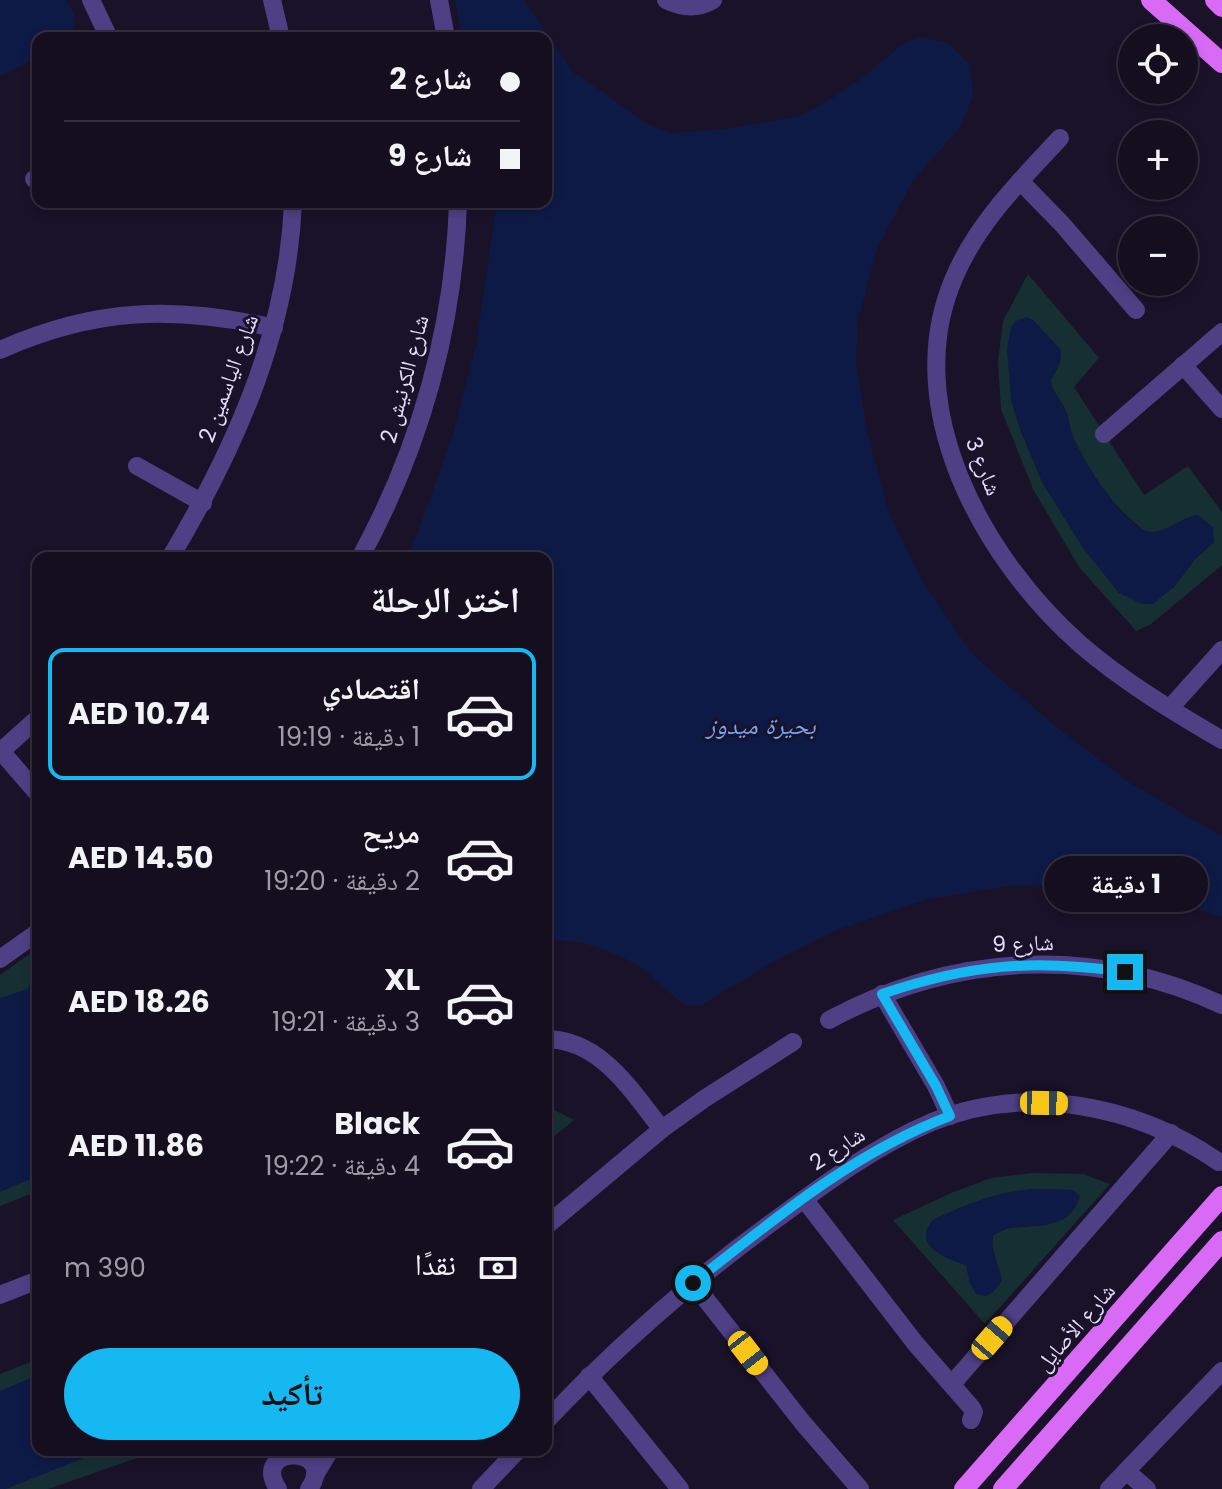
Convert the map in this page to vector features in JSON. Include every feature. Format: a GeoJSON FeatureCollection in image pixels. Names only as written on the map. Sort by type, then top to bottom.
{"type":"FeatureCollection","features":[{"type":"Feature","properties":{"kind":"main road"},"geometry":{"type":"LineString","coordinates":[[1151,0],[1222,63]]}},
{"type":"Feature","properties":{"kind":"main road"},"geometry":{"type":"LineString","coordinates":[[1215,0],[1222,7]]}},
{"type":"Feature","properties":{"kind":"main road","name":"شارع الأصايل"},"geometry":{"type":"LineString","coordinates":[[964,1489],[1222,1196]]}},
{"type":"Feature","properties":{"kind":"main road"},"geometry":{"type":"LineString","coordinates":[[1003,1489],[1222,1241]]}},
{"type":"Feature","properties":{"kind":"street"},"geometry":{"type":"LineString","coordinates":[[91,0],[106,32]]}},
{"type":"Feature","properties":{"kind":"street"},"geometry":{"type":"LineString","coordinates":[[272,0],[280,32]]}},
{"type":"Feature","properties":{"kind":"street"},"geometry":{"type":"LineString","coordinates":[[439,0],[445,32]]}},
{"type":"Feature","properties":{"kind":"street"},"geometry":{"type":"LineString","coordinates":[[666,0],[675,5],[692,7],[713,0]]}},
{"type":"Feature","properties":{"kind":"street","name":"شارع 3"},"geometry":{"type":"LineString","coordinates":[[1060,138],[992,214],[953,278],[938,330],[936,357],[937,384],[947,437],[980,519],[1002,555],[1052,617],[1112,670],[1222,740]]}},
{"type":"Feature","properties":{"kind":"street"},"geometry":{"type":"LineString","coordinates":[[1020,181],[1062,224],[1136,310]]}},
{"type":"Feature","properties":{"kind":"street","name":"شارع الياسمين 2"},"geometry":{"type":"LineString","coordinates":[[174,552],[203,503],[231,446],[254,388],[274,328],[287,268],[292,208]]}},
{"type":"Feature","properties":{"kind":"street","name":"شارع الكرنيش 2"},"geometry":{"type":"LineString","coordinates":[[363,552],[400,476],[430,388],[449,298],[457,208]]}},
{"type":"Feature","properties":{"kind":"street"},"geometry":{"type":"LineString","coordinates":[[0,350],[66,325],[143,313],[209,315],[274,328]]}},
{"type":"Feature","properties":{"kind":"street"},"geometry":{"type":"LineString","coordinates":[[1104,434],[1222,332]]}},
{"type":"Feature","properties":{"kind":"street"},"geometry":{"type":"LineString","coordinates":[[1183,365],[1222,409]]}},
{"type":"Feature","properties":{"kind":"street"},"geometry":{"type":"LineString","coordinates":[[137,466],[203,503]]}},
{"type":"Feature","properties":{"kind":"street"},"geometry":{"type":"LineString","coordinates":[[1170,708],[1222,650]]}},
{"type":"Feature","properties":{"kind":"street"},"geometry":{"type":"LineString","coordinates":[[32,723],[0,751],[32,787]]}},
{"type":"Feature","properties":{"kind":"street"},"geometry":{"type":"LineString","coordinates":[[0,959],[32,936]]}},
{"type":"Feature","properties":{"kind":"street","name":"شارع 9"},"geometry":{"type":"LineString","coordinates":[[829,1020],[882,994],[921,981],[1002,966],[1043,964],[1125,972],[1165,982],[1222,1005]]}},
{"type":"Feature","properties":{"kind":"street"},"geometry":{"type":"LineString","coordinates":[[882,994],[950,1116]]}},
{"type":"Feature","properties":{"kind":"street"},"geometry":{"type":"LineString","coordinates":[[552,1040],[572,1043],[607,1062],[662,1129]]}},
{"type":"Feature","properties":{"kind":"street"},"geometry":{"type":"LineString","coordinates":[[552,1221],[662,1129],[793,1042]]}},
{"type":"Feature","properties":{"kind":"street","name":"شارع 2"},"geometry":{"type":"LineString","coordinates":[[552,1415],[589,1376],[693,1283],[804,1199],[887,1144],[950,1116],[1025,1102],[1062,1103],[1100,1109],[1171,1133],[1219,1162]]}},
{"type":"Feature","properties":{"kind":"street"},"geometry":{"type":"LineString","coordinates":[[952,1384],[1171,1133]]}},
{"type":"Feature","properties":{"kind":"street"},"geometry":{"type":"LineString","coordinates":[[804,1199],[915,1343],[973,1410],[971,1420]]}},
{"type":"Feature","properties":{"kind":"street"},"geometry":{"type":"LineString","coordinates":[[0,1295],[32,1282]]}},
{"type":"Feature","properties":{"kind":"street"},"geometry":{"type":"LineString","coordinates":[[693,1283],[859,1489]]}},
{"type":"Feature","properties":{"kind":"street"},"geometry":{"type":"LineString","coordinates":[[1109,1489],[1222,1371]]}},
{"type":"Feature","properties":{"kind":"street"},"geometry":{"type":"LineString","coordinates":[[589,1376],[680,1489]]}},
{"type":"Feature","properties":{"kind":"street"},"geometry":{"type":"LineString","coordinates":[[300,1456],[309,1461],[313,1484]]}},
{"type":"Feature","properties":{"kind":"street"},"geometry":{"type":"LineString","coordinates":[[313,1484],[327,1456]]}},
{"type":"Feature","properties":{"kind":"street"},"geometry":{"type":"LineString","coordinates":[[481,1489],[512,1456]]}},
{"type":"Feature","properties":{"kind":"street"},"geometry":{"type":"LineString","coordinates":[[260,1489],[275,1470]]}},
{"type":"Feature","properties":{"kind":"street"},"geometry":{"type":"LineString","coordinates":[[1126,1471],[1147,1489]]}},
{"type":"Feature","properties":{"kind":"green space"},"geometry":{"type":"Polygon","coordinates":[[[1028,274],[1099,358],[1074,387],[1144,495],[1188,466],[1222,512],[1222,565],[1151,624],[1136,631],[1079,567],[1033,489],[1001,409],[998,362],[1003,321],[1028,274]],[[1051,379],[1011,399],[1043,484],[1119,593],[1174,587],[1195,559],[1214,542],[1198,515],[1152,532],[1144,530],[1125,514],[1107,494],[1085,460],[1073,437],[1066,410],[1051,379]]]}},
{"type":"Feature","properties":{"kind":"green space"},"geometry":{"type":"Polygon","coordinates":[[[32,952],[32,1193],[0,1206],[0,975],[32,952]]]}},
{"type":"Feature","properties":{"kind":"green space"},"geometry":{"type":"Polygon","coordinates":[[[552,1109],[574,1120],[552,1138],[552,1109]]]}},
{"type":"Feature","properties":{"kind":"green space"},"geometry":{"type":"Polygon","coordinates":[[[1033,1173],[1083,1174],[1110,1184],[985,1324],[893,1220],[991,1178],[1033,1173]],[[1033,1189],[981,1200],[933,1220],[928,1229],[929,1243],[966,1265],[970,1283],[995,1256],[993,1235],[1008,1228],[1047,1225],[1074,1190],[1033,1189]]]}},
{"type":"Feature","properties":{"kind":"green space"},"geometry":{"type":"Polygon","coordinates":[[[32,1361],[32,1456],[144,1456],[48,1489],[0,1489],[0,1374],[32,1361]]]}},
{"type":"Feature","properties":{"kind":"water"},"geometry":{"type":"Polygon","coordinates":[[[0,0],[66,0],[74,15],[75,24],[70,32],[32,32],[32,60],[0,76],[0,0]]]}},
{"type":"Feature","properties":{"kind":"water","name":"بحيرة ميدوز"},"geometry":{"type":"Polygon","coordinates":[[[455,0],[524,0],[546,32],[461,32],[455,0]]]}},
{"type":"Feature","properties":{"kind":"water","name":"بحيرة ميدوز"},"geometry":{"type":"Polygon","coordinates":[[[919,37],[948,43],[970,65],[973,97],[960,127],[912,182],[877,249],[858,319],[856,360],[866,427],[888,510],[924,583],[973,655],[1054,725],[1130,783],[1222,836],[1222,917],[1163,897],[1081,885],[1008,886],[928,899],[837,930],[773,962],[703,1004],[691,1006],[680,1001],[647,972],[619,956],[583,943],[552,941],[552,552],[410,552],[452,438],[476,346],[496,208],[552,208],[552,41],[574,73],[643,122],[672,133],[726,129],[800,116],[858,81],[902,45],[919,37]]]}},
{"type":"Feature","properties":{"kind":"water"},"geometry":{"type":"Polygon","coordinates":[[[1027,317],[1061,350],[1060,364],[1051,380],[1052,388],[1065,408],[1072,435],[1084,459],[1115,504],[1146,531],[1166,529],[1198,515],[1213,527],[1214,542],[1195,559],[1174,587],[1153,604],[1142,604],[1119,593],[1083,548],[1043,484],[1011,399],[1007,349],[1011,327],[1016,321],[1027,317]]]}},
{"type":"Feature","properties":{"kind":"water"},"geometry":{"type":"Polygon","coordinates":[[[31,981],[32,1179],[0,1192],[0,998],[28,989],[31,981]]]}},
{"type":"Feature","properties":{"kind":"water"},"geometry":{"type":"Polygon","coordinates":[[[1033,1189],[1074,1190],[1080,1196],[1069,1215],[1061,1220],[1009,1228],[993,1235],[1002,1281],[986,1296],[976,1294],[966,1265],[934,1250],[926,1237],[927,1229],[933,1220],[970,1204],[1005,1193],[1033,1189]]]}},
{"type":"Feature","properties":{"kind":"water"},"geometry":{"type":"Polygon","coordinates":[[[32,1378],[32,1456],[89,1456],[0,1489],[0,1391],[32,1378]]]}},
{"type":"Feature","properties":{"kind":"route"},"geometry":{"type":"LineString","coordinates":[[693,1283],[852,1165],[887,1144],[950,1116],[882,994],[941,976],[1002,966],[1043,964],[1125,972]]}}]}
